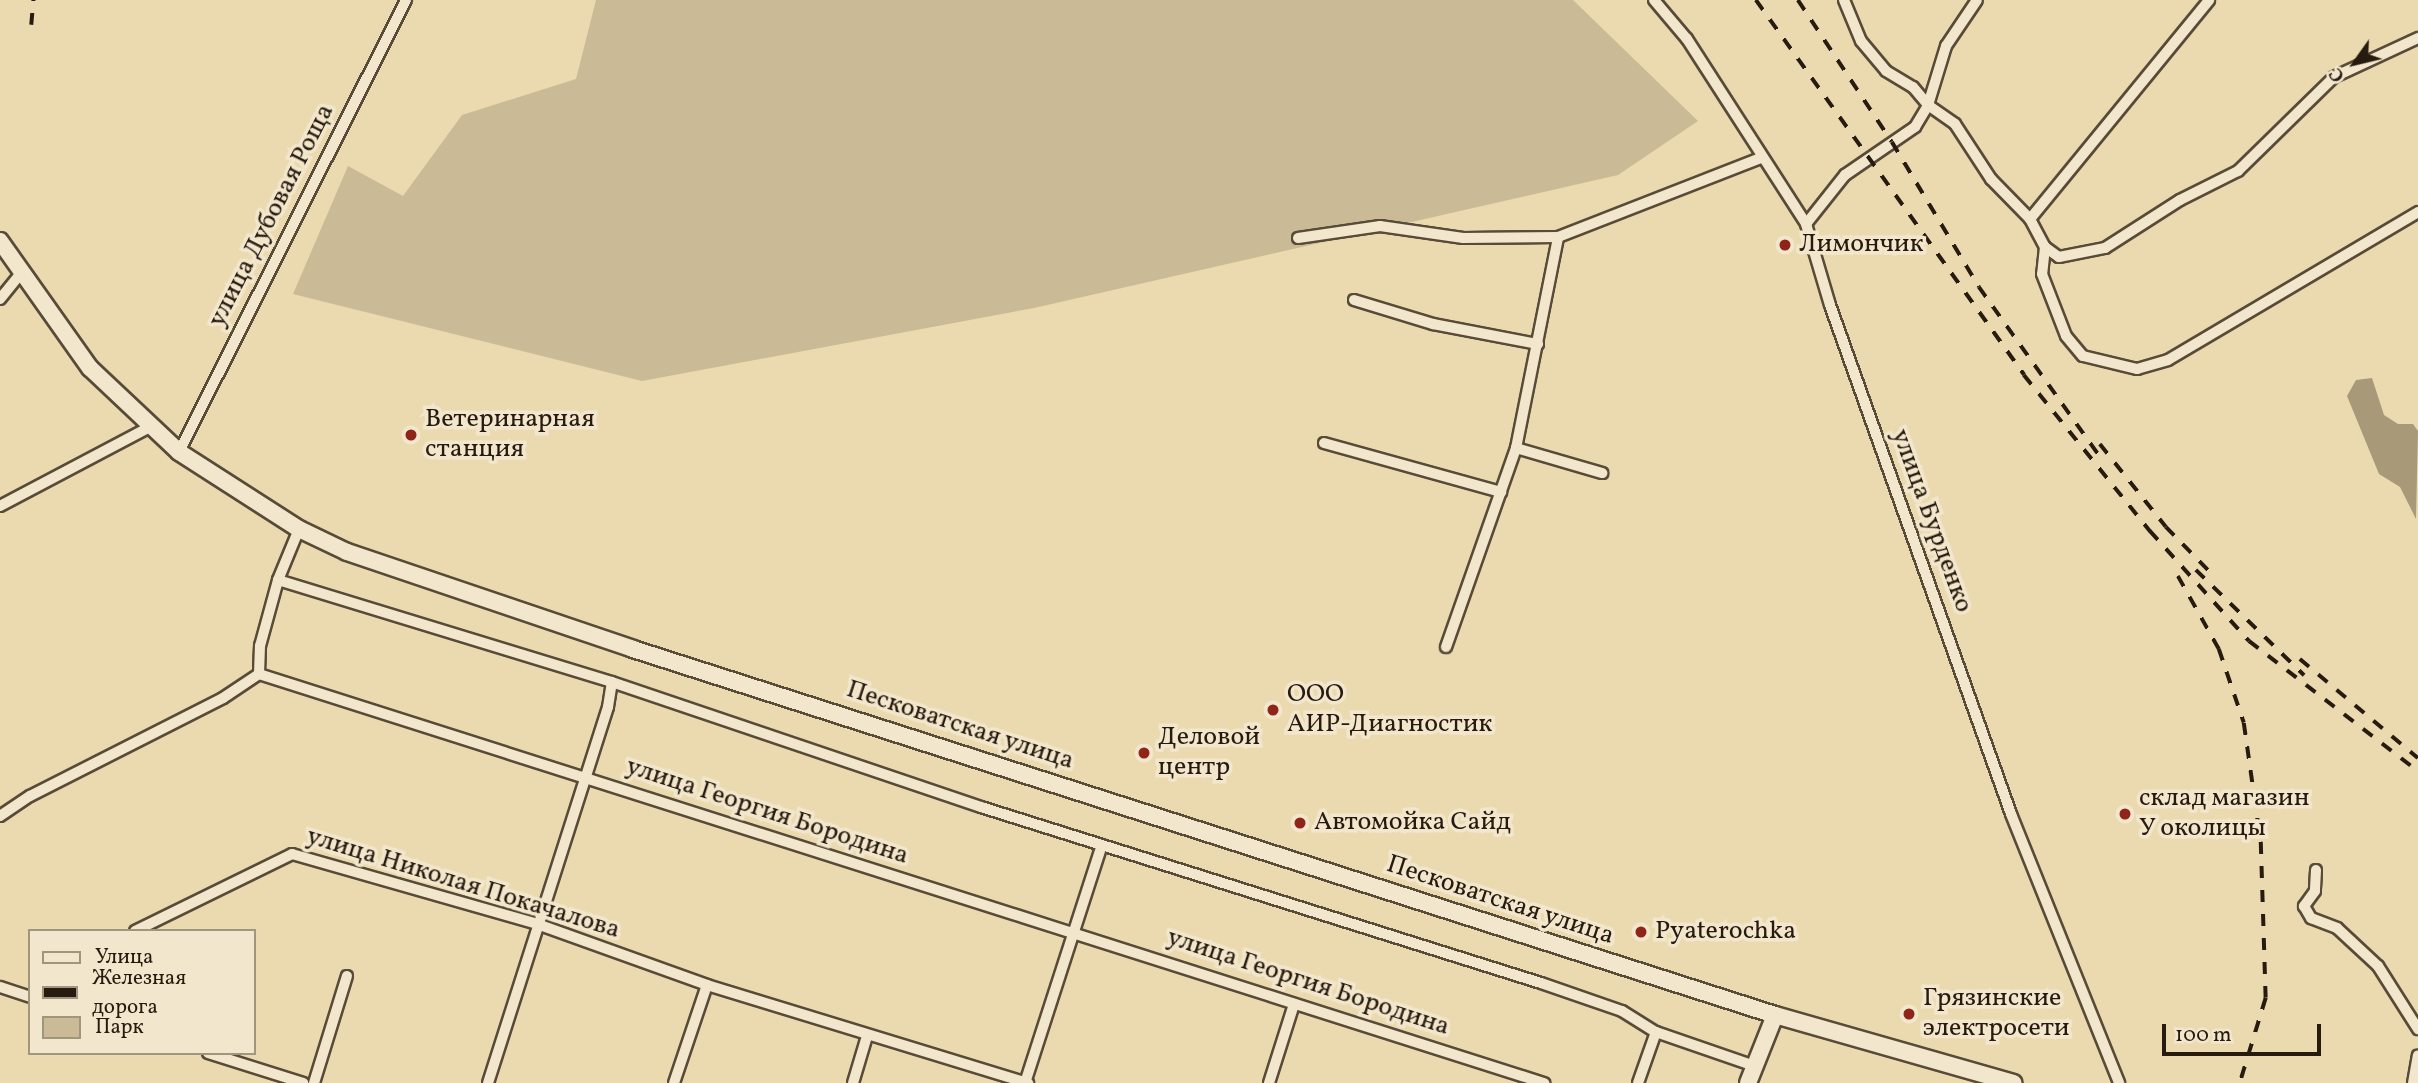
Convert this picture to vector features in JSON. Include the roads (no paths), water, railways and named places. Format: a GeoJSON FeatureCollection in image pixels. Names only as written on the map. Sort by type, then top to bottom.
{"type":"FeatureCollection","features":[{"type":"Feature","properties":{"kind":"main road","name":"Песковатская улица"},"geometry":{"type":"LineString","coordinates":[[0,241],[90,368],[179,452],[299,529],[347,552],[514,610],[1775,1015],[2014,1083]]}},
{"type":"Feature","properties":{"kind":"main road"},"geometry":{"type":"LineString","coordinates":[[1748,1083],[1775,1015]]}},
{"type":"Feature","properties":{"kind":"street","name":"улица Дубовая Роща"},"geometry":{"type":"LineString","coordinates":[[179,452],[406,0]]}},
{"type":"Feature","properties":{"kind":"street","name":"улица Бурденко"},"geometry":{"type":"LineString","coordinates":[[1654,0],[1687,39],[1761,158],[1806,224],[1830,305],[2011,814],[2119,1083]]}},
{"type":"Feature","properties":{"kind":"street"},"geometry":{"type":"LineString","coordinates":[[1844,0],[1861,41],[1886,71],[1913,87],[1928,105],[1955,124],[1991,179],[2030,219],[2045,247],[2059,257],[2105,248],[2180,200],[2238,171],[2334,77],[2418,38]]}},
{"type":"Feature","properties":{"kind":"street"},"geometry":{"type":"LineString","coordinates":[[1806,224],[1845,176],[1915,127],[1928,105],[1946,46],[1977,0]]}},
{"type":"Feature","properties":{"kind":"street"},"geometry":{"type":"LineString","coordinates":[[2030,219],[2209,0]]}},
{"type":"Feature","properties":{"kind":"street"},"geometry":{"type":"LineString","coordinates":[[1298,238],[1380,226],[1463,238],[1558,237],[1761,158]]}},
{"type":"Feature","properties":{"kind":"street"},"geometry":{"type":"LineString","coordinates":[[2045,247],[2042,274],[2066,336],[2084,356],[2137,369],[2168,360],[2418,212]]}},
{"type":"Feature","properties":{"kind":"street"},"geometry":{"type":"LineString","coordinates":[[1446,647],[1517,448],[1558,237]]}},
{"type":"Feature","properties":{"kind":"street"},"geometry":{"type":"LineString","coordinates":[[0,299],[23,271]]}},
{"type":"Feature","properties":{"kind":"street"},"geometry":{"type":"LineString","coordinates":[[1354,300],[1433,324],[1538,344]]}},
{"type":"Feature","properties":{"kind":"street"},"geometry":{"type":"LineString","coordinates":[[0,506],[152,426]]}},
{"type":"Feature","properties":{"kind":"street"},"geometry":{"type":"LineString","coordinates":[[1324,443],[1501,492]]}},
{"type":"Feature","properties":{"kind":"street"},"geometry":{"type":"LineString","coordinates":[[1517,448],[1602,473]]}},
{"type":"Feature","properties":{"kind":"street"},"geometry":{"type":"LineString","coordinates":[[0,816],[30,796],[223,698],[258,674],[260,646],[278,580],[299,529]]}},
{"type":"Feature","properties":{"kind":"street"},"geometry":{"type":"LineString","coordinates":[[278,580],[612,682],[1101,845],[1541,983],[1622,1011],[1656,1032],[1755,1066]]}},
{"type":"Feature","properties":{"kind":"street","name":"улица Георгия Бородина"},"geometry":{"type":"LineString","coordinates":[[258,674],[1544,1083]]}},
{"type":"Feature","properties":{"kind":"street"},"geometry":{"type":"LineString","coordinates":[[488,1083],[583,778],[608,707],[612,682]]}},
{"type":"Feature","properties":{"kind":"street"},"geometry":{"type":"LineString","coordinates":[[1026,1083],[1101,845]]}},
{"type":"Feature","properties":{"kind":"street","name":"улица Николая Покачалова"},"geometry":{"type":"LineString","coordinates":[[139,929],[292,854],[537,924],[707,985],[1026,1083]]}},
{"type":"Feature","properties":{"kind":"street"},"geometry":{"type":"LineString","coordinates":[[2316,870],[2315,891],[2304,906],[2311,918],[2337,928],[2378,966],[2418,1029]]}},
{"type":"Feature","properties":{"kind":"street"},"geometry":{"type":"LineString","coordinates":[[314,1083],[347,976]]}},
{"type":"Feature","properties":{"kind":"street"},"geometry":{"type":"LineString","coordinates":[[674,1083],[707,985]]}},
{"type":"Feature","properties":{"kind":"street"},"geometry":{"type":"LineString","coordinates":[[0,987],[28,996]]}},
{"type":"Feature","properties":{"kind":"street"},"geometry":{"type":"LineString","coordinates":[[1269,1083],[1294,1004]]}},
{"type":"Feature","properties":{"kind":"street"},"geometry":{"type":"LineString","coordinates":[[1637,1083],[1656,1032]]}},
{"type":"Feature","properties":{"kind":"street"},"geometry":{"type":"LineString","coordinates":[[853,1083],[867,1036]]}},
{"type":"Feature","properties":{"kind":"street"},"geometry":{"type":"LineString","coordinates":[[214,1055],[303,1083]]}},
{"type":"Feature","properties":{"kind":"street"},"geometry":{"type":"LineString","coordinates":[[2413,1083],[2418,1055]]}},
{"type":"Feature","properties":{"kind":"railway"},"geometry":{"type":"LineString","coordinates":[[31,25],[33,0]]}},
{"type":"Feature","properties":{"kind":"railway"},"geometry":{"type":"LineString","coordinates":[[1756,0],[2024,375],[2150,531],[2249,641],[2418,771]]}},
{"type":"Feature","properties":{"kind":"railway"},"geometry":{"type":"LineString","coordinates":[[1798,0],[1892,142],[1979,287],[2101,458]]}},
{"type":"Feature","properties":{"kind":"railway"},"geometry":{"type":"LineString","coordinates":[[2100,444],[2166,527],[2212,574]]}},
{"type":"Feature","properties":{"kind":"railway"},"geometry":{"type":"LineString","coordinates":[[2196,570],[2304,675]]}},
{"type":"Feature","properties":{"kind":"railway"},"geometry":{"type":"LineString","coordinates":[[2178,576],[2219,649],[2244,723],[2261,842],[2266,998],[2240,1083]]}},
{"type":"Feature","properties":{"kind":"railway"},"geometry":{"type":"LineString","coordinates":[[2300,659],[2418,758]]}},
{"type":"Feature","properties":{"kind":"place","name":"Лимончик"},"geometry":{"type":"Point","coordinates":[1785,245]}},
{"type":"Feature","properties":{"kind":"place","name":"Ветеринарная станция"},"geometry":{"type":"Point","coordinates":[411,435]}},
{"type":"Feature","properties":{"kind":"place","name":"ООО АИР-Диагностик"},"geometry":{"type":"Point","coordinates":[1273,710]}},
{"type":"Feature","properties":{"kind":"place","name":"Деловой центр"},"geometry":{"type":"Point","coordinates":[1144,753]}},
{"type":"Feature","properties":{"kind":"place","name":"склад магазин У околицы"},"geometry":{"type":"Point","coordinates":[2125,814]}},
{"type":"Feature","properties":{"kind":"place","name":"Автомойка Сайд"},"geometry":{"type":"Point","coordinates":[1300,823]}},
{"type":"Feature","properties":{"kind":"place","name":"Pyaterochka"},"geometry":{"type":"Point","coordinates":[1641,932]}},
{"type":"Feature","properties":{"kind":"place","name":"Грязинские электросети"},"geometry":{"type":"Point","coordinates":[1909,1014]}}]}
